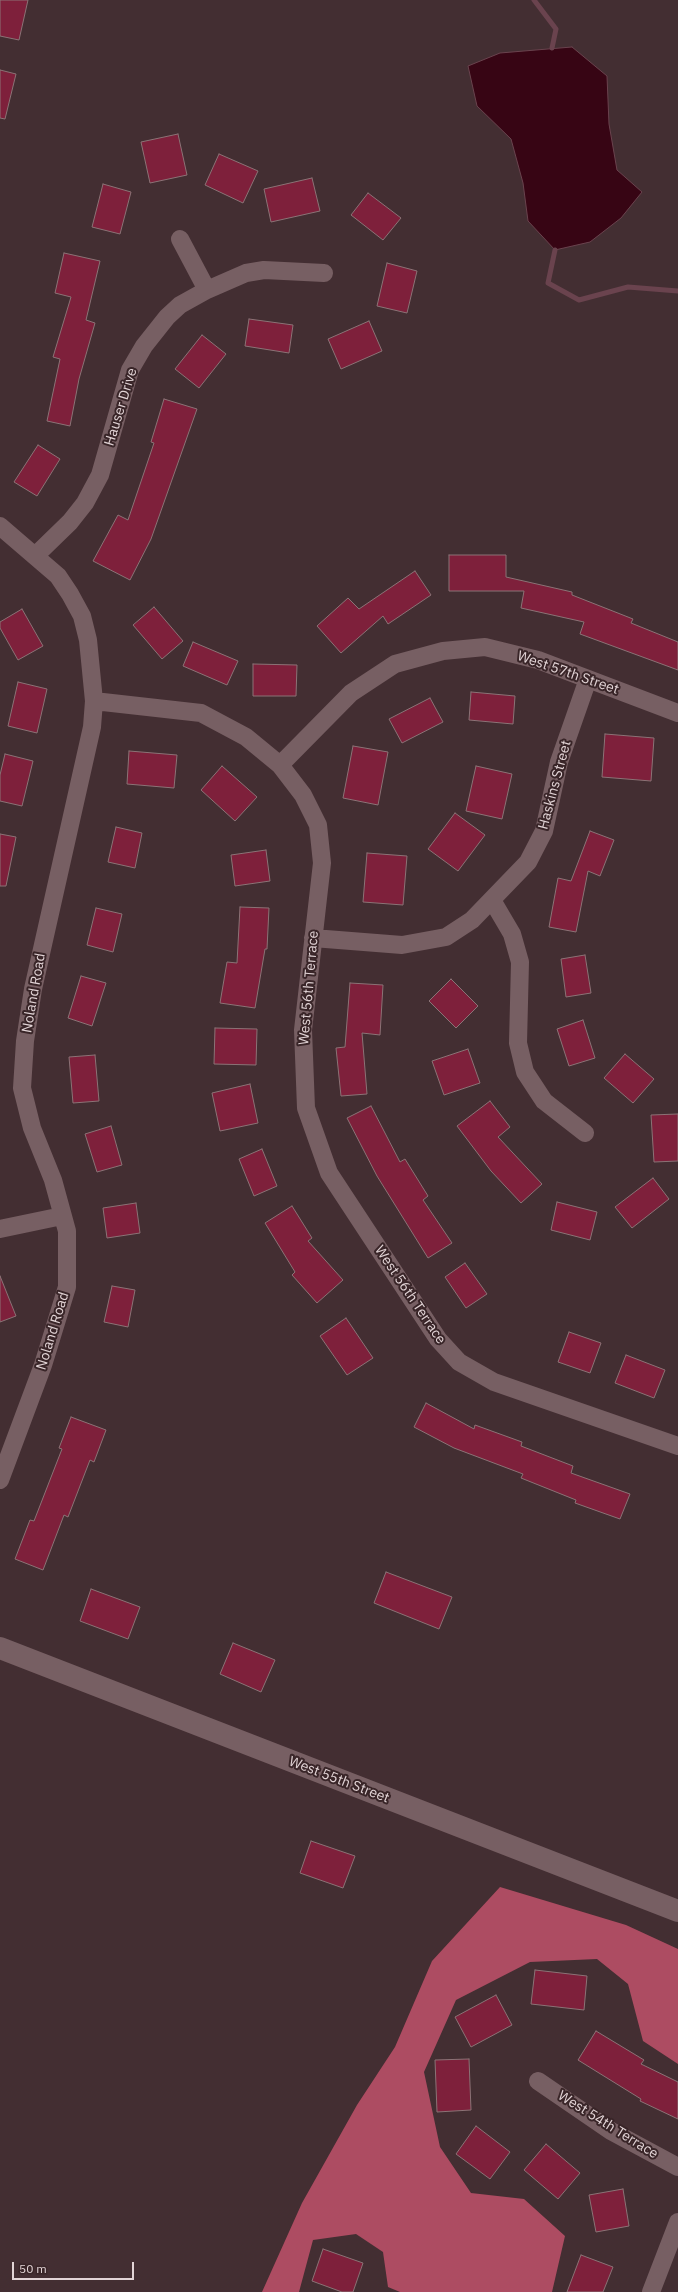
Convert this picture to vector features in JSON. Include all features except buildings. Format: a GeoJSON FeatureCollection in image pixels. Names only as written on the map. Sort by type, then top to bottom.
{"type":"FeatureCollection","features":[{"type":"Feature","properties":{"kind":"street"},"geometry":{"type":"LineString","coordinates":[[180,239],[207,290]]}},
{"type":"Feature","properties":{"kind":"street","name":"Hauser Drive"},"geometry":{"type":"LineString","coordinates":[[35,556],[70,522],[85,502],[100,475],[125,385],[144,346],[180,305],[207,290],[246,273],[264,270],[324,273]]}},
{"type":"Feature","properties":{"kind":"street","name":"Noland Road"},"geometry":{"type":"LineString","coordinates":[[0,526],[58,576],[82,616],[88,640],[94,701],[92,727],[33,989],[24,1056],[22,1088],[32,1128],[53,1180],[67,1231],[67,1287],[43,1365],[0,1480]]}},
{"type":"Feature","properties":{"kind":"street","name":"West 57th Street"},"geometry":{"type":"LineString","coordinates":[[280,766],[351,693],[395,664],[443,651],[485,647],[538,660],[678,712]]}},
{"type":"Feature","properties":{"kind":"street","name":"Haskins Street"},"geometry":{"type":"LineString","coordinates":[[314,938],[402,945],[446,937],[472,920],[528,862],[544,831],[559,762],[588,679]]}},
{"type":"Feature","properties":{"kind":"street","name":"West 56th Terrace"},"geometry":{"type":"LineString","coordinates":[[94,701],[201,713],[246,737],[280,766],[303,795],[318,825],[322,863],[303,1030],[306,1108],[329,1173],[438,1339],[459,1362],[494,1382],[678,1446]]}},
{"type":"Feature","properties":{"kind":"street"},"geometry":{"type":"LineString","coordinates":[[492,900],[512,934],[520,962],[518,1043],[525,1072],[544,1101],[585,1133]]}},
{"type":"Feature","properties":{"kind":"street"},"geometry":{"type":"LineString","coordinates":[[0,1229],[62,1216]]}},
{"type":"Feature","properties":{"kind":"street","name":"West 55th Street"},"geometry":{"type":"LineString","coordinates":[[0,1648],[678,1911]]}},
{"type":"Feature","properties":{"kind":"street","name":"West 54th Terrace"},"geometry":{"type":"LineString","coordinates":[[538,2081],[611,2130],[678,2167]]}},
{"type":"Feature","properties":{"kind":"street"},"geometry":{"type":"LineString","coordinates":[[651,2292],[678,2222]]}},
{"type":"Feature","properties":{"kind":"shaded area"},"geometry":{"type":"Polygon","coordinates":[[[572,47],[607,76],[609,124],[617,170],[642,192],[621,218],[590,242],[555,250],[528,221],[523,183],[511,139],[477,106],[468,66],[500,53],[572,47]]]}},
{"type":"Feature","properties":{"kind":"shaded area"},"geometry":{"type":"Polygon","coordinates":[[[500,1887],[626,1925],[678,1949],[678,2064],[643,2041],[628,1984],[597,1959],[530,1962],[456,2000],[424,2072],[440,2147],[471,2193],[524,2199],[565,2236],[552,2292],[400,2292],[388,2287],[383,2252],[356,2234],[313,2240],[299,2292],[262,2292],[302,2203],[357,2105],[395,2047],[432,1961],[500,1887]]]}},
{"type":"Feature","properties":{"kind":"waterway"},"geometry":{"type":"LineString","coordinates":[[534,0],[556,29],[552,48]]}},
{"type":"Feature","properties":{"kind":"waterway"},"geometry":{"type":"LineString","coordinates":[[555,250],[548,283],[579,300],[628,287],[678,291]]}}]}
